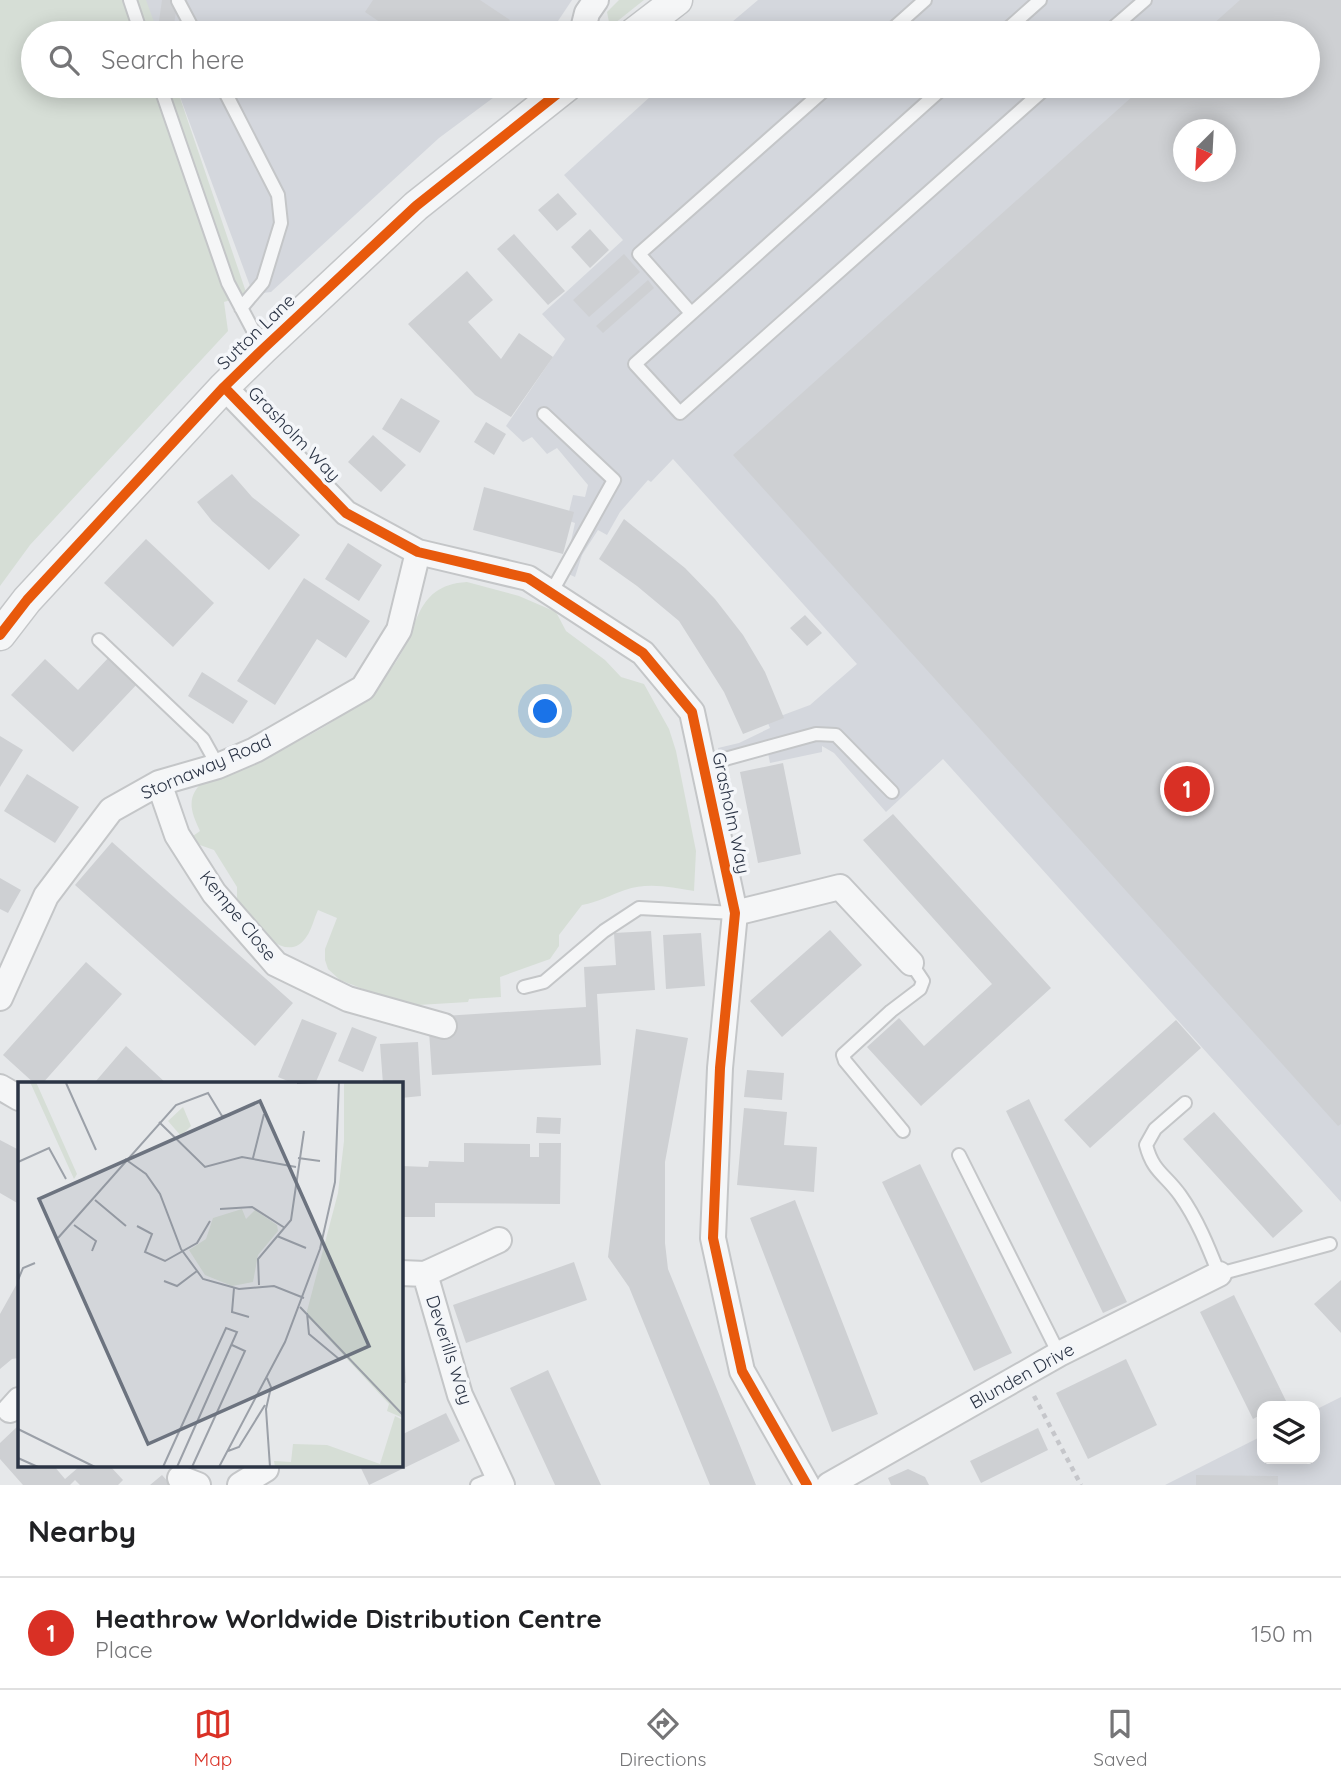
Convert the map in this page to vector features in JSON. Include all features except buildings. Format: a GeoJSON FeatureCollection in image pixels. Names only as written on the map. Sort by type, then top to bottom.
{"type":"FeatureCollection","features":[{"type":"Feature","properties":{"kind":"street"},"geometry":{"type":"LineString","coordinates":[[585,21],[596,0]]}},
{"type":"Feature","properties":{"kind":"street"},"geometry":{"type":"LineString","coordinates":[[650,21],[677,0]]}},
{"type":"Feature","properties":{"kind":"street","name":"Sutton Lane"},"geometry":{"type":"LineString","coordinates":[[0,635],[27,600],[224,387],[263,349],[415,206],[552,98]]}},
{"type":"Feature","properties":{"kind":"street","name":"Grasholm Way"},"geometry":{"type":"LineString","coordinates":[[224,387],[346,513],[418,552],[528,578],[643,653],[692,712],[735,913],[720,1068],[713,1238],[743,1371],[807,1485]]}},
{"type":"Feature","properties":{"kind":"street","name":"Stornaway Road"},"geometry":{"type":"LineString","coordinates":[[0,998],[46,896],[111,810],[159,783],[218,766],[255,750],[363,688],[399,630],[418,552]]}},
{"type":"Feature","properties":{"kind":"street","name":"Kempe Close"},"geometry":{"type":"LineString","coordinates":[[159,783],[177,835],[214,893],[276,964],[348,999],[444,1026]]}},
{"type":"Feature","properties":{"kind":"street"},"geometry":{"type":"LineString","coordinates":[[735,913],[840,887],[911,962]]}},
{"type":"Feature","properties":{"kind":"street"},"geometry":{"type":"LineString","coordinates":[[0,1087],[18,1097]]}},
{"type":"Feature","properties":{"kind":"street"},"geometry":{"type":"LineString","coordinates":[[413,1274],[499,1240]]}},
{"type":"Feature","properties":{"kind":"street","name":"Deverills Way"},"geometry":{"type":"LineString","coordinates":[[413,1274],[493,1482]]}},
{"type":"Feature","properties":{"kind":"street","name":"Blunden Drive"},"geometry":{"type":"LineString","coordinates":[[829,1485],[1059,1354],[1219,1274]]}},
{"type":"Feature","properties":{"kind":"street"},"geometry":{"type":"LineString","coordinates":[[240,1485],[265,1469]]}},
{"type":"Feature","properties":{"kind":"lane"},"geometry":{"type":"LineString","coordinates":[[130,0],[137,21]]}},
{"type":"Feature","properties":{"kind":"lane"},"geometry":{"type":"LineString","coordinates":[[901,21],[925,0]]}},
{"type":"Feature","properties":{"kind":"lane"},"geometry":{"type":"LineString","coordinates":[[1016,21],[1040,0]]}},
{"type":"Feature","properties":{"kind":"lane"},"geometry":{"type":"LineString","coordinates":[[1121,21],[1145,0]]}},
{"type":"Feature","properties":{"kind":"lane"},"geometry":{"type":"LineString","coordinates":[[178,1],[189,21]]}},
{"type":"Feature","properties":{"kind":"lane"},"geometry":{"type":"LineString","coordinates":[[164,98],[228,283],[263,349]]}},
{"type":"Feature","properties":{"kind":"lane"},"geometry":{"type":"LineString","coordinates":[[228,98],[278,195],[281,223],[263,282],[240,308]]}},
{"type":"Feature","properties":{"kind":"lane"},"geometry":{"type":"LineString","coordinates":[[691,313],[639,254],[815,98]]}},
{"type":"Feature","properties":{"kind":"lane"},"geometry":{"type":"LineString","coordinates":[[932,98],[635,363],[680,413],[1034,98]]}},
{"type":"Feature","properties":{"kind":"lane"},"geometry":{"type":"LineString","coordinates":[[544,414],[614,480],[551,593]]}},
{"type":"Feature","properties":{"kind":"lane"},"geometry":{"type":"LineString","coordinates":[[99,640],[203,739],[218,766]]}},
{"type":"Feature","properties":{"kind":"lane"},"geometry":{"type":"LineString","coordinates":[[703,765],[816,734],[836,735],[892,792]]}},
{"type":"Feature","properties":{"kind":"lane"},"geometry":{"type":"LineString","coordinates":[[524,987],[544,982],[604,931],[639,908],[735,913]]}},
{"type":"Feature","properties":{"kind":"lane"},"geometry":{"type":"LineString","coordinates":[[903,1131],[845,1061],[843,1055],[891,1011],[920,989],[923,981],[911,962]]}},
{"type":"Feature","properties":{"kind":"lane"},"geometry":{"type":"LineString","coordinates":[[1185,1103],[1155,1129],[1146,1145],[1150,1161],[1178,1192],[1192,1214],[1219,1274],[1330,1244]]}},
{"type":"Feature","properties":{"kind":"lane"},"geometry":{"type":"LineString","coordinates":[[959,1155],[1059,1354]]}},
{"type":"Feature","properties":{"kind":"path"},"geometry":{"type":"LineString","coordinates":[[1023,1374],[1081,1485]]}},
{"type":"Feature","properties":{"kind":"shaded area"},"geometry":{"type":"Polygon","coordinates":[[[0,0],[146,0],[154,21],[21,21],[21,98],[180,98],[247,295],[224,302],[228,331],[30,545],[0,586],[0,0]]]}},
{"type":"Feature","properties":{"kind":"shaded area"},"geometry":{"type":"Polygon","coordinates":[[[144,0],[572,0],[558,21],[152,21],[144,0]]]}},
{"type":"Feature","properties":{"kind":"shaded area"},"geometry":{"type":"Polygon","coordinates":[[[619,0],[644,0],[618,21],[609,21],[607,12],[619,0]]]}},
{"type":"Feature","properties":{"kind":"shaded area"},"geometry":{"type":"Polygon","coordinates":[[[758,0],[1341,0],[1341,1202],[943,759],[886,812],[834,753],[822,746],[822,752],[770,763],[768,753],[720,763],[718,748],[739,743],[770,728],[767,721],[810,705],[857,664],[673,459],[651,482],[648,480],[620,512],[607,535],[598,530],[582,555],[575,577],[560,570],[568,555],[575,523],[567,520],[573,495],[585,497],[588,485],[557,448],[547,454],[532,437],[523,442],[506,426],[565,339],[542,314],[623,240],[564,175],[649,98],[1320,98],[1320,21],[733,21],[758,0]]]}},
{"type":"Feature","properties":{"kind":"shaded area"},"geometry":{"type":"Polygon","coordinates":[[[180,98],[493,98],[439,138],[271,292],[253,294],[180,98]]]}},
{"type":"Feature","properties":{"kind":"shaded area"},"geometry":{"type":"Polygon","coordinates":[[[467,582],[519,596],[556,612],[566,631],[605,660],[621,677],[644,684],[669,729],[676,751],[696,851],[694,891],[642,886],[582,905],[559,935],[559,946],[550,959],[500,977],[501,997],[418,1005],[381,996],[340,980],[328,969],[325,949],[337,918],[318,910],[307,936],[299,945],[289,947],[279,945],[260,931],[237,905],[237,887],[214,850],[197,844],[193,836],[200,831],[192,802],[196,790],[208,777],[284,748],[331,723],[352,708],[391,669],[426,602],[449,585],[467,582]]]}},
{"type":"Feature","properties":{"kind":"shaded area"},"geometry":{"type":"Polygon","coordinates":[[[1341,1397],[1341,1485],[1165,1485],[1257,1439],[1257,1464],[1320,1464],[1320,1408],[1341,1397]]]}},
{"type":"Feature","properties":{"kind":"cycle path"},"geometry":{"type":"LineString","coordinates":[[0,635],[27,600],[224,387],[263,349],[416,206],[552,98]]}},
{"type":"Feature","properties":{"kind":"cycle path"},"geometry":{"type":"LineString","coordinates":[[224,387],[346,513],[418,552],[528,578],[643,653],[692,712],[735,913],[720,1068],[713,1238],[742,1371],[807,1485]]}},
{"type":"Feature","properties":{"kind":"place","name":"Heathrow Worldwide Distribution Centre"},"geometry":{"type":"Point","coordinates":[1187,789]}}]}
